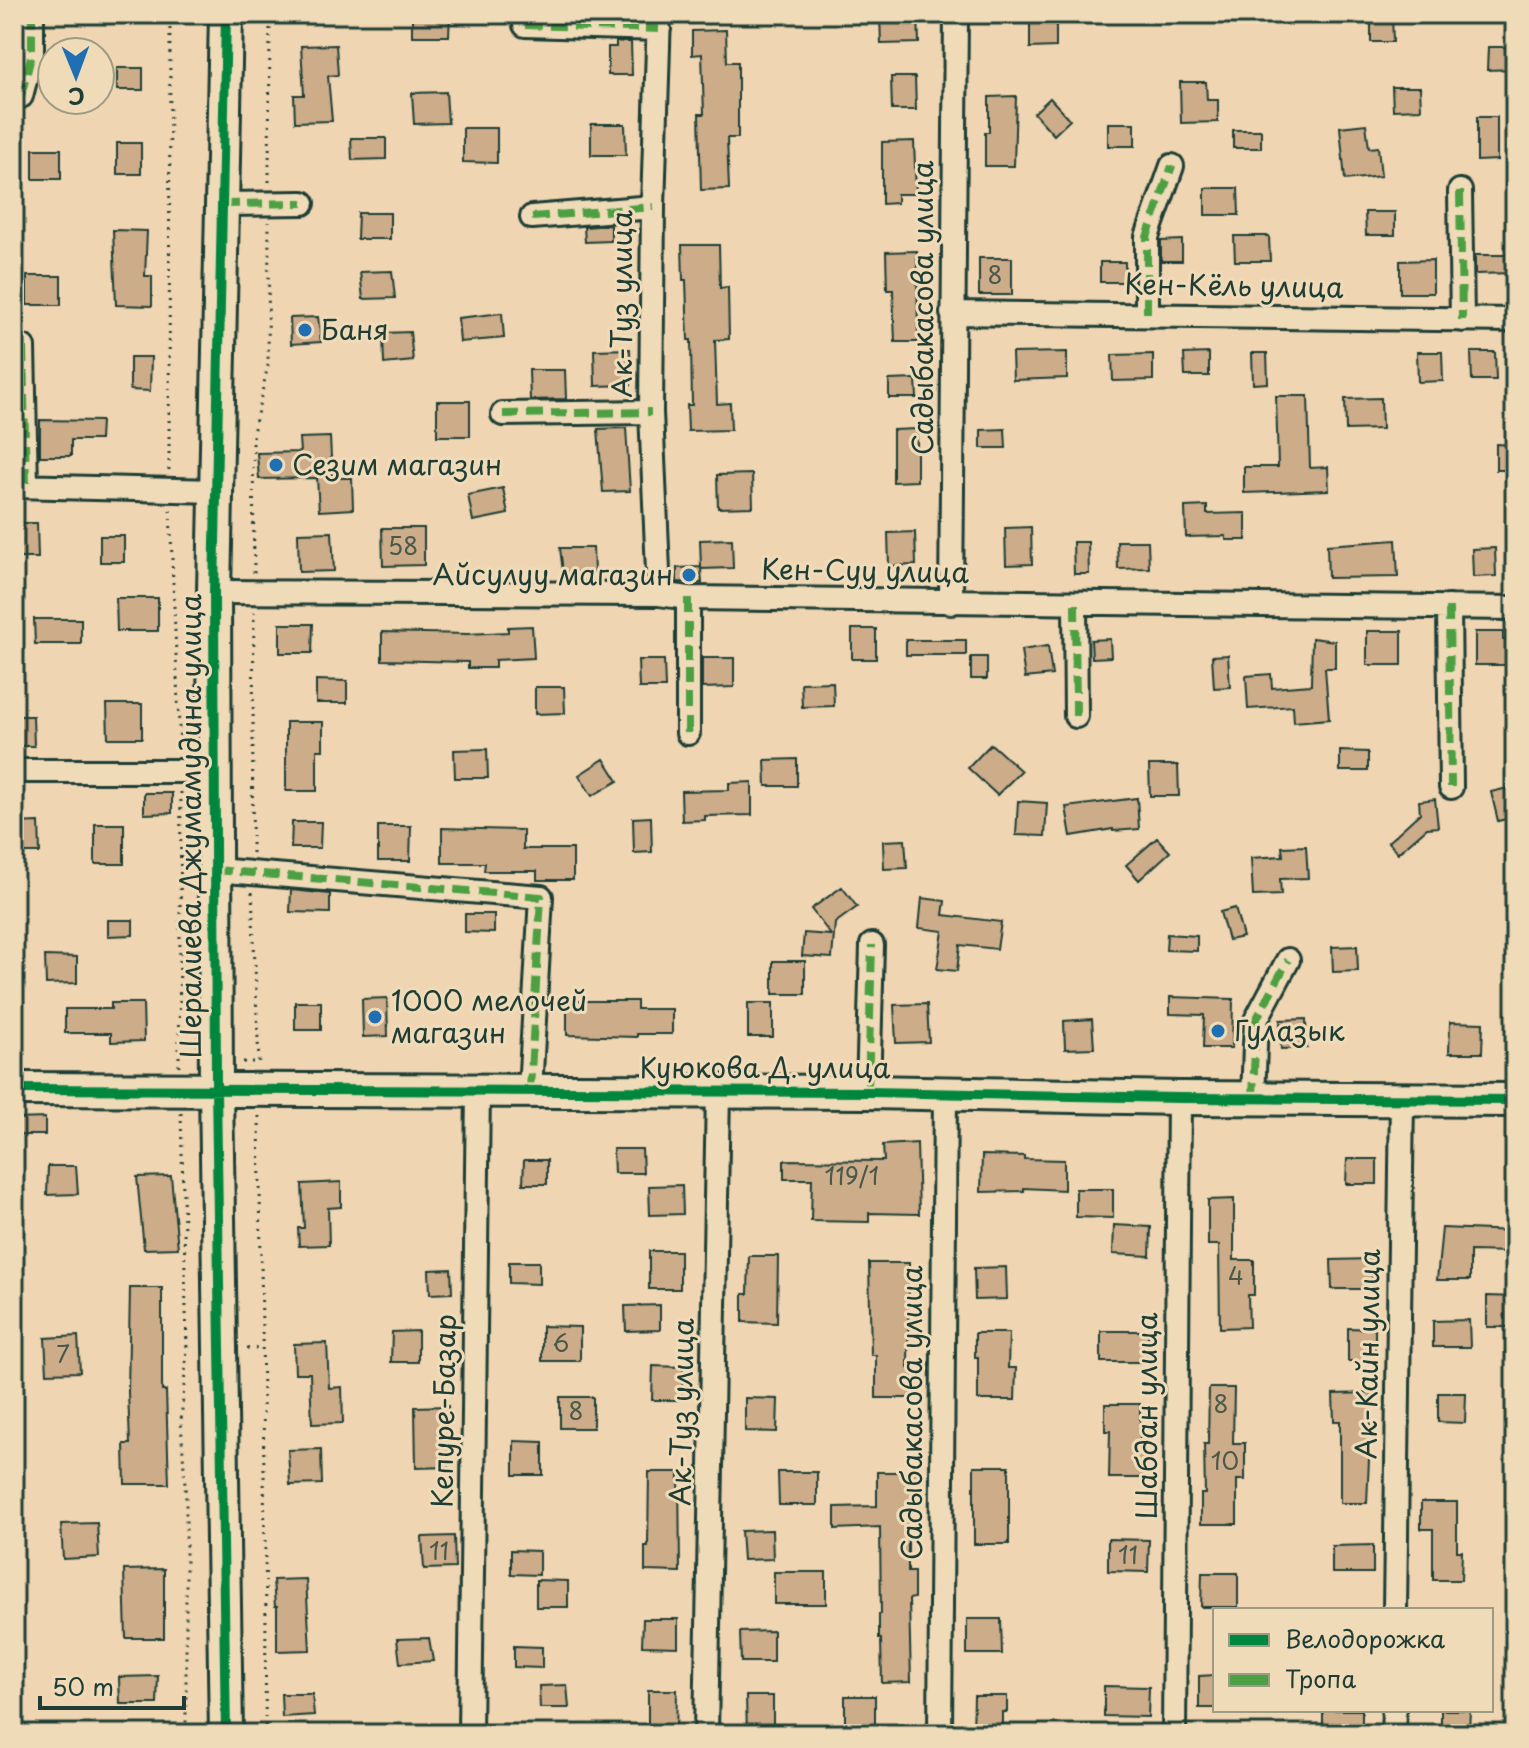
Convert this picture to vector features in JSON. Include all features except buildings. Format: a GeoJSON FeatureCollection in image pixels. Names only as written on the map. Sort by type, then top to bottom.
{"type":"FeatureCollection","features":[{"type":"Feature","properties":{"kind":"street"},"geometry":{"type":"LineString","coordinates":[[21,96],[32,53],[32,14]]}},
{"type":"Feature","properties":{"kind":"street","name":"Шералиева Джумамудина улица"},"geometry":{"type":"LineString","coordinates":[[226,14],[214,592],[216,1089],[226,1734]]}},
{"type":"Feature","properties":{"kind":"street","name":"Садыбакасова улица"},"geometry":{"type":"LineString","coordinates":[[951,603],[956,14]]}},
{"type":"Feature","properties":{"kind":"street"},"geometry":{"type":"LineString","coordinates":[[525,25],[659,21]]}},
{"type":"Feature","properties":{"kind":"street","name":"Ак-Туз улица"},"geometry":{"type":"LineString","coordinates":[[659,21],[651,412],[659,594]]}},
{"type":"Feature","properties":{"kind":"street"},"geometry":{"type":"LineString","coordinates":[[1147,313],[1147,237],[1172,166]]}},
{"type":"Feature","properties":{"kind":"street"},"geometry":{"type":"LineString","coordinates":[[1460,191],[1462,320]]}},
{"type":"Feature","properties":{"kind":"street"},"geometry":{"type":"LineString","coordinates":[[223,204],[303,203]]}},
{"type":"Feature","properties":{"kind":"street"},"geometry":{"type":"LineString","coordinates":[[532,217],[653,207]]}},
{"type":"Feature","properties":{"kind":"street","name":"Кен-Кёль улица"},"geometry":{"type":"LineString","coordinates":[[952,313],[1147,313],[1515,320]]}},
{"type":"Feature","properties":{"kind":"street"},"geometry":{"type":"LineString","coordinates":[[23,347],[20,486],[216,491]]}},
{"type":"Feature","properties":{"kind":"street"},"geometry":{"type":"LineString","coordinates":[[503,414],[651,412]]}},
{"type":"Feature","properties":{"kind":"street","name":"Кен-Суу улица"},"geometry":{"type":"LineString","coordinates":[[214,592],[659,594],[688,598],[951,603],[1515,608]]}},
{"type":"Feature","properties":{"kind":"street"},"geometry":{"type":"LineString","coordinates":[[688,598],[688,733]]}},
{"type":"Feature","properties":{"kind":"street"},"geometry":{"type":"LineString","coordinates":[[1075,604],[1076,716]]}},
{"type":"Feature","properties":{"kind":"street"},"geometry":{"type":"LineString","coordinates":[[1449,607],[1451,787]]}},
{"type":"Feature","properties":{"kind":"street"},"geometry":{"type":"LineString","coordinates":[[14,771],[215,771]]}},
{"type":"Feature","properties":{"kind":"street"},"geometry":{"type":"LineString","coordinates":[[215,870],[541,897],[530,1090]]}},
{"type":"Feature","properties":{"kind":"street"},"geometry":{"type":"LineString","coordinates":[[868,1092],[872,945]]}},
{"type":"Feature","properties":{"kind":"street"},"geometry":{"type":"LineString","coordinates":[[1253,1098],[1256,1020],[1288,960]]}},
{"type":"Feature","properties":{"kind":"street","name":"Куюкова Д. улица"},"geometry":{"type":"LineString","coordinates":[[14,1089],[945,1092],[1179,1098],[1515,1100]]}},
{"type":"Feature","properties":{"kind":"street","name":"Кепуре-Базар"},"geometry":{"type":"LineString","coordinates":[[470,1734],[478,1089]]}},
{"type":"Feature","properties":{"kind":"street","name":"Ак-Туз улица"},"geometry":{"type":"LineString","coordinates":[[706,1734],[718,1092]]}},
{"type":"Feature","properties":{"kind":"street","name":"Садыбакасова улица"},"geometry":{"type":"LineString","coordinates":[[940,1734],[945,1092]]}},
{"type":"Feature","properties":{"kind":"street","name":"Шабдан улица"},"geometry":{"type":"LineString","coordinates":[[1174,1734],[1179,1098]]}},
{"type":"Feature","properties":{"kind":"street","name":"Ак-Кайн улица"},"geometry":{"type":"LineString","coordinates":[[1395,1608],[1402,1098]]}},
{"type":"Feature","properties":{"kind":"street"},"geometry":{"type":"LineString","coordinates":[[1393,1734],[1394,1712]]}},
{"type":"Feature","properties":{"kind":"path"},"geometry":{"type":"LineString","coordinates":[[170,14],[169,489],[181,771],[180,1089],[187,1349],[181,1422],[186,1499],[186,1734]]}},
{"type":"Feature","properties":{"kind":"marked path"},"geometry":{"type":"LineString","coordinates":[[21,96],[32,53],[32,14]]}},
{"type":"Feature","properties":{"kind":"marked path"},"geometry":{"type":"LineString","coordinates":[[525,25],[659,29]]}},
{"type":"Feature","properties":{"kind":"marked path"},"geometry":{"type":"LineString","coordinates":[[1147,313],[1147,237],[1172,166]]}},
{"type":"Feature","properties":{"kind":"marked path"},"geometry":{"type":"LineString","coordinates":[[1460,191],[1462,320]]}},
{"type":"Feature","properties":{"kind":"marked path"},"geometry":{"type":"LineString","coordinates":[[223,204],[303,203]]}},
{"type":"Feature","properties":{"kind":"marked path"},"geometry":{"type":"LineString","coordinates":[[532,217],[653,207]]}},
{"type":"Feature","properties":{"kind":"marked path"},"geometry":{"type":"LineString","coordinates":[[23,347],[26,486]]}},
{"type":"Feature","properties":{"kind":"marked path"},"geometry":{"type":"LineString","coordinates":[[503,414],[651,412]]}},
{"type":"Feature","properties":{"kind":"marked path"},"geometry":{"type":"LineString","coordinates":[[688,598],[688,733]]}},
{"type":"Feature","properties":{"kind":"marked path"},"geometry":{"type":"LineString","coordinates":[[1075,604],[1076,716]]}},
{"type":"Feature","properties":{"kind":"marked path"},"geometry":{"type":"LineString","coordinates":[[1449,607],[1451,787]]}},
{"type":"Feature","properties":{"kind":"marked path"},"geometry":{"type":"LineString","coordinates":[[215,870],[541,897],[530,1090]]}},
{"type":"Feature","properties":{"kind":"marked path"},"geometry":{"type":"LineString","coordinates":[[868,1092],[872,945]]}},
{"type":"Feature","properties":{"kind":"marked path"},"geometry":{"type":"LineString","coordinates":[[1253,1098],[1256,1020],[1288,960]]}},
{"type":"Feature","properties":{"kind":"cycle path"},"geometry":{"type":"LineString","coordinates":[[226,14],[214,592],[216,1089],[226,1734]]}},
{"type":"Feature","properties":{"kind":"cycle path"},"geometry":{"type":"LineString","coordinates":[[14,1089],[868,1092],[1515,1100]]}},
{"type":"Feature","properties":{"kind":"place","name":"Баня"},"geometry":{"type":"Point","coordinates":[305,330]}},
{"type":"Feature","properties":{"kind":"place","name":"Сезим магазин"},"geometry":{"type":"Point","coordinates":[276,465]}},
{"type":"Feature","properties":{"kind":"place","name":"Айсулуу магазин"},"geometry":{"type":"Point","coordinates":[689,575]}},
{"type":"Feature","properties":{"kind":"place","name":"1000 мелочей магазин"},"geometry":{"type":"Point","coordinates":[375,1017]}},
{"type":"Feature","properties":{"kind":"place","name":"Гулазык"},"geometry":{"type":"Point","coordinates":[1218,1031]}}]}
